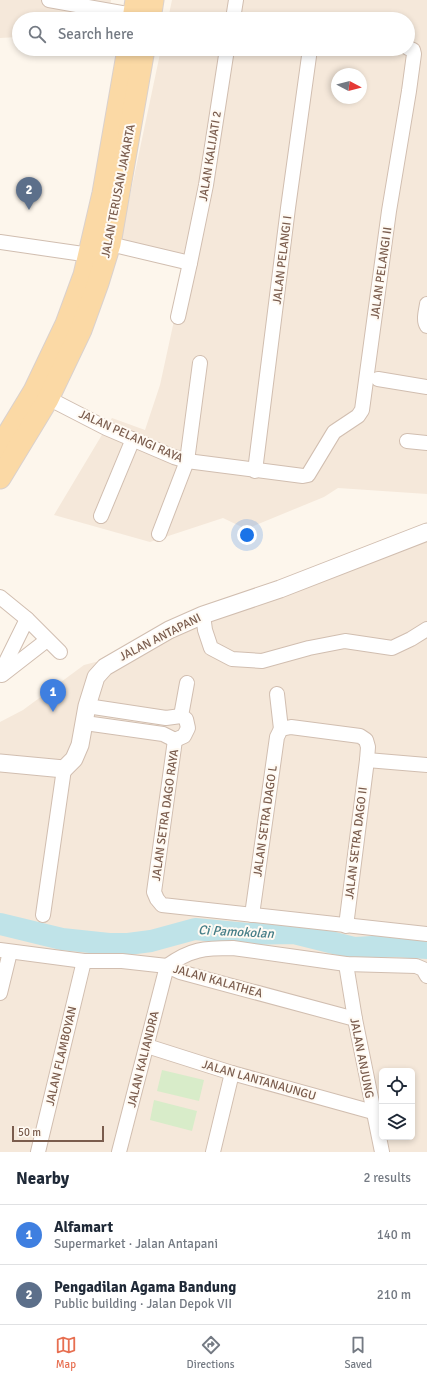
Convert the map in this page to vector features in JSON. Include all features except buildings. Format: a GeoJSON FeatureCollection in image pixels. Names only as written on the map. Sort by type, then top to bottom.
{"type":"FeatureCollection","features":[{"type":"Feature","properties":{"kind":"main road"},"geometry":{"type":"LineString","coordinates":[[139,12],[153,0]]}},
{"type":"Feature","properties":{"kind":"main road","name":"JALAN TERUSAN JAKARTA"},"geometry":{"type":"LineString","coordinates":[[0,447],[41,395],[84,275],[84,253],[103,193],[127,56]]}},
{"type":"Feature","properties":{"kind":"main road","name":"JALAN TERUSAN JAKARTA"},"geometry":{"type":"LineString","coordinates":[[0,478],[41,395],[81,330],[98,283],[110,244],[143,56]]}},
{"type":"Feature","properties":{"kind":"street"},"geometry":{"type":"LineString","coordinates":[[49,0],[131,12]]}},
{"type":"Feature","properties":{"kind":"street"},"geometry":{"type":"LineString","coordinates":[[234,12],[236,0]]}},
{"type":"Feature","properties":{"kind":"street","name":"JALAN KALIJATI 2"},"geometry":{"type":"LineString","coordinates":[[178,317],[206,185],[227,56]]}},
{"type":"Feature","properties":{"kind":"street","name":"JALAN PELANGI I"},"geometry":{"type":"LineString","coordinates":[[255,471],[288,208],[309,56]]}},
{"type":"Feature","properties":{"kind":"street","name":"JALAN PELANGI II"},"geometry":{"type":"LineString","coordinates":[[303,476],[310,473],[334,432],[358,416],[362,410],[389,211],[414,56]]}},
{"type":"Feature","properties":{"kind":"street"},"geometry":{"type":"LineString","coordinates":[[0,242],[84,253]]}},
{"type":"Feature","properties":{"kind":"street"},"geometry":{"type":"LineString","coordinates":[[110,244],[190,263]]}},
{"type":"Feature","properties":{"kind":"street"},"geometry":{"type":"LineString","coordinates":[[427,304],[425,323],[427,326]]}},
{"type":"Feature","properties":{"kind":"street"},"geometry":{"type":"LineString","coordinates":[[159,534],[187,462],[200,363]]}},
{"type":"Feature","properties":{"kind":"street"},"geometry":{"type":"LineString","coordinates":[[378,379],[427,387]]}},
{"type":"Feature","properties":{"kind":"street","name":"JALAN PELANGI RAYA"},"geometry":{"type":"LineString","coordinates":[[41,395],[106,428],[187,462],[303,476]]}},
{"type":"Feature","properties":{"kind":"street"},"geometry":{"type":"LineString","coordinates":[[101,516],[133,439]]}},
{"type":"Feature","properties":{"kind":"street"},"geometry":{"type":"LineString","coordinates":[[407,441],[427,443]]}},
{"type":"Feature","properties":{"kind":"street","name":"JALAN ANTAPANI"},"geometry":{"type":"LineString","coordinates":[[64,769],[74,759],[80,745],[87,706],[96,677],[104,667],[168,630],[203,615],[280,589],[427,532]]}},
{"type":"Feature","properties":{"kind":"street"},"geometry":{"type":"LineString","coordinates":[[0,597],[27,619],[60,652]]}},
{"type":"Feature","properties":{"kind":"street"},"geometry":{"type":"LineString","coordinates":[[203,615],[205,630],[211,648],[232,659],[262,661],[309,648],[345,641],[392,648],[427,629]]}},
{"type":"Feature","properties":{"kind":"street"},"geometry":{"type":"LineString","coordinates":[[0,676],[27,619]]}},
{"type":"Feature","properties":{"kind":"street"},"geometry":{"type":"LineString","coordinates":[[0,676],[47,640]]}},
{"type":"Feature","properties":{"kind":"street","name":"JALAN SETRA DAGO RAYA"},"geometry":{"type":"LineString","coordinates":[[187,683],[181,716],[186,719],[188,728],[184,736],[175,740],[154,892],[162,905],[427,934]]}},
{"type":"Feature","properties":{"kind":"street","name":"JALAN SETRA DAGO L"},"geometry":{"type":"LineString","coordinates":[[252,915],[276,737],[286,728],[277,694]]}},
{"type":"Feature","properties":{"kind":"street"},"geometry":{"type":"LineString","coordinates":[[87,706],[166,718],[181,716]]}},
{"type":"Feature","properties":{"kind":"street"},"geometry":{"type":"LineString","coordinates":[[84,723],[163,734],[175,740]]}},
{"type":"Feature","properties":{"kind":"street","name":"JALAN SETRA DAGO II"},"geometry":{"type":"LineString","coordinates":[[286,728],[360,736],[366,740],[368,747],[367,760],[346,926]]}},
{"type":"Feature","properties":{"kind":"street"},"geometry":{"type":"LineString","coordinates":[[367,760],[427,765]]}},
{"type":"Feature","properties":{"kind":"street"},"geometry":{"type":"LineString","coordinates":[[0,764],[64,769],[43,916]]}},
{"type":"Feature","properties":{"kind":"street","name":"JALAN KALATHEA"},"geometry":{"type":"LineString","coordinates":[[355,1019],[180,972],[167,966],[181,956],[195,950],[233,948],[346,964],[416,966],[423,969],[427,976]]}},
{"type":"Feature","properties":{"kind":"street"},"geometry":{"type":"LineString","coordinates":[[0,994],[5,951],[84,961],[122,961],[167,966]]}},
{"type":"Feature","properties":{"kind":"street","name":"JALAN FLAMBOYAN"},"geometry":{"type":"LineString","coordinates":[[38,1152],[84,961]]}},
{"type":"Feature","properties":{"kind":"street","name":"JALAN ANJUNG"},"geometry":{"type":"LineString","coordinates":[[346,964],[355,1019],[382,1152]]}},
{"type":"Feature","properties":{"kind":"street","name":"JALAN KALIANDRA"},"geometry":{"type":"LineString","coordinates":[[119,1152],[167,966]]}},
{"type":"Feature","properties":{"kind":"street","name":"JALAN LANTANAUNGU"},"geometry":{"type":"LineString","coordinates":[[146,1046],[232,1074],[373,1112]]}},
{"type":"Feature","properties":{"kind":"street"},"geometry":{"type":"LineString","coordinates":[[213,1152],[232,1074]]}},
{"type":"Feature","properties":{"kind":"shaded area"},"geometry":{"type":"Polygon","coordinates":[[[0,0],[111,0],[109,12],[12,12],[12,37],[0,38],[0,0]]]}},
{"type":"Feature","properties":{"kind":"shaded area"},"geometry":{"type":"Polygon","coordinates":[[[172,0],[427,0],[427,494],[338,488],[324,497],[246,529],[223,518],[150,542],[54,515],[112,418],[145,430],[160,385],[185,270],[120,243],[160,56],[415,56],[415,12],[169,12],[172,0]]]}},
{"type":"Feature","properties":{"kind":"shaded area"},"geometry":{"type":"Polygon","coordinates":[[[427,538],[427,1152],[0,1152],[0,722],[23,710],[84,665],[153,647],[208,620],[258,606],[416,541],[427,538]]]}},
{"type":"Feature","properties":{"kind":"green space"},"geometry":{"type":"Polygon","coordinates":[[[162,1070],[204,1080],[199,1101],[157,1091],[162,1070]]]}},
{"type":"Feature","properties":{"kind":"green space"},"geometry":{"type":"Polygon","coordinates":[[[154,1100],[197,1111],[192,1131],[150,1120],[154,1100]]]}},
{"type":"Feature","properties":{"kind":"waterway","name":"Ci Pamokolan"},"geometry":{"type":"LineString","coordinates":[[0,924],[62,939],[109,944],[128,944],[151,941],[195,929],[248,934],[294,933],[354,948],[392,946],[427,948]]}},
{"type":"Feature","properties":{"kind":"place","name":"Pengadilan Agama Bandung"},"geometry":{"type":"Point","coordinates":[29,210]}},
{"type":"Feature","properties":{"kind":"place","name":"Alfamart"},"geometry":{"type":"Point","coordinates":[53,712]}}]}
